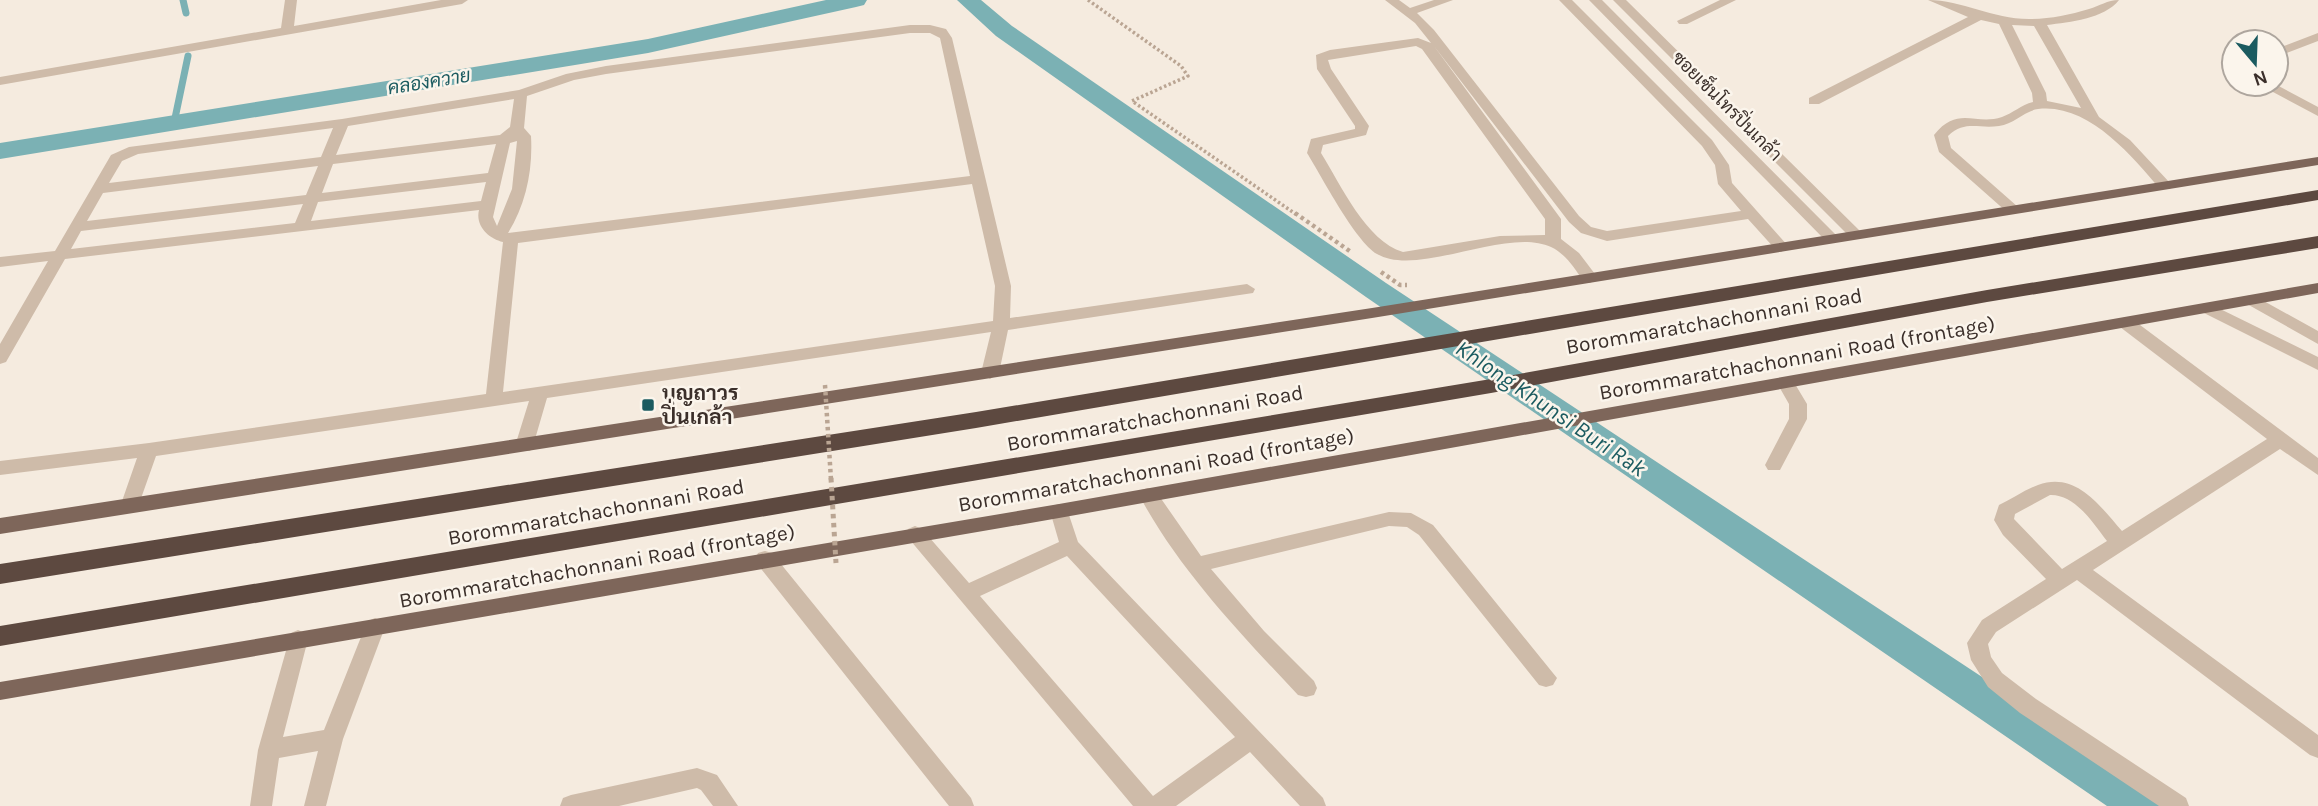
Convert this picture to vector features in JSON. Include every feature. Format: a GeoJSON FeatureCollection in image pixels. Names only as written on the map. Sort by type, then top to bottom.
{"type":"FeatureCollection","features":[{"type":"Feature","properties":{"kind":"highway","name":"Borommaratchachonnani Road"},"geometry":{"type":"LineString","coordinates":[[4,573],[1486,336],[2318,195]]}},
{"type":"Feature","properties":{"kind":"highway","name":"Borommaratchachonnani Road"},"geometry":{"type":"LineString","coordinates":[[0,636],[1491,386],[1987,296],[2318,242]]}},
{"type":"Feature","properties":{"kind":"main road"},"geometry":{"type":"LineString","coordinates":[[6,526],[130,504],[524,446],[1373,313],[2318,161]]}},
{"type":"Feature","properties":{"kind":"main road","name":"Borommaratchachonnani Road (frontage)"},"geometry":{"type":"LineString","coordinates":[[0,691],[1539,427],[2318,288]]}},
{"type":"Feature","properties":{"kind":"street"},"geometry":{"type":"LineString","coordinates":[[287,32],[290,0]]}},
{"type":"Feature","properties":{"kind":"street"},"geometry":{"type":"LineString","coordinates":[[0,82],[462,0]]}},
{"type":"Feature","properties":{"kind":"street"},"geometry":{"type":"LineString","coordinates":[[1391,0],[1430,33],[1574,219],[1586,230],[1606,236],[1750,214]]}},
{"type":"Feature","properties":{"kind":"street"},"geometry":{"type":"LineString","coordinates":[[1408,12],[1447,0]]}},
{"type":"Feature","properties":{"kind":"street"},"geometry":{"type":"LineString","coordinates":[[1564,0],[1707,143],[1722,165],[1725,184],[1781,247]]}},
{"type":"Feature","properties":{"kind":"street","name":"ซอยเซ็นโทรปิ่นเกล้า"},"geometry":{"type":"LineString","coordinates":[[1595,0],[1831,239]]}},
{"type":"Feature","properties":{"kind":"street","name":"ซอยเซ็นโทรปิ่นเกล้า"},"geometry":{"type":"LineString","coordinates":[[1619,0],[1856,234]]}},
{"type":"Feature","properties":{"kind":"street"},"geometry":{"type":"LineString","coordinates":[[1683,21],[1730,0]]}},
{"type":"Feature","properties":{"kind":"street"},"geometry":{"type":"LineString","coordinates":[[1934,0],[2005,23],[2039,23],[2077,17],[2108,7],[2113,0]]}},
{"type":"Feature","properties":{"kind":"street"},"geometry":{"type":"LineString","coordinates":[[1814,101],[1979,16]]}},
{"type":"Feature","properties":{"kind":"street"},"geometry":{"type":"LineString","coordinates":[[2005,23],[2039,93],[2040,104]]}},
{"type":"Feature","properties":{"kind":"street"},"geometry":{"type":"LineString","coordinates":[[2039,23],[2094,120]]}},
{"type":"Feature","properties":{"kind":"street"},"geometry":{"type":"LineString","coordinates":[[0,358],[97,189],[117,158],[134,150],[342,123],[521,94],[571,77],[606,70],[870,33],[930,29],[942,32],[946,38],[1003,286],[1001,326],[990,373]]}},
{"type":"Feature","properties":{"kind":"street"},"geometry":{"type":"LineString","coordinates":[[2290,47],[2318,37]]}},
{"type":"Feature","properties":{"kind":"street"},"geometry":{"type":"LineString","coordinates":[[1553,241],[1553,219],[1427,46],[1418,42],[1330,54],[1321,58],[1324,69],[1362,126],[1362,132],[1316,142],[1314,153],[1369,239],[1383,251],[1402,257],[1525,238],[1553,241],[1567,251],[1590,278]]}},
{"type":"Feature","properties":{"kind":"street"},"geometry":{"type":"LineString","coordinates":[[494,399],[504,238],[522,168],[521,94]]}},
{"type":"Feature","properties":{"kind":"street"},"geometry":{"type":"LineString","coordinates":[[2290,97],[2318,111]]}},
{"type":"Feature","properties":{"kind":"street"},"geometry":{"type":"LineString","coordinates":[[2013,210],[1944,149],[1941,135],[1952,123],[1974,120],[2000,122],[2011,118],[2025,107],[2040,104],[2064,108],[2115,132],[2165,186]]}},
{"type":"Feature","properties":{"kind":"street"},"geometry":{"type":"LineString","coordinates":[[302,225],[342,123]]}},
{"type":"Feature","properties":{"kind":"street"},"geometry":{"type":"LineString","coordinates":[[97,189],[504,139],[520,133]]}},
{"type":"Feature","properties":{"kind":"street"},"geometry":{"type":"LineString","coordinates":[[504,139],[486,205],[487,225],[504,238],[979,179]]}},
{"type":"Feature","properties":{"kind":"street"},"geometry":{"type":"LineString","coordinates":[[75,227],[493,177]]}},
{"type":"Feature","properties":{"kind":"street"},"geometry":{"type":"LineString","coordinates":[[0,262],[486,205]]}},
{"type":"Feature","properties":{"kind":"street"},"geometry":{"type":"LineString","coordinates":[[0,468],[149,450],[1247,289]]}},
{"type":"Feature","properties":{"kind":"street"},"geometry":{"type":"LineString","coordinates":[[2253,300],[2318,338]]}},
{"type":"Feature","properties":{"kind":"street"},"geometry":{"type":"LineString","coordinates":[[2208,308],[2318,364]]}},
{"type":"Feature","properties":{"kind":"street"},"geometry":{"type":"LineString","coordinates":[[2296,325],[2318,321]]}},
{"type":"Feature","properties":{"kind":"street"},"geometry":{"type":"LineString","coordinates":[[2126,323],[2318,468]]}},
{"type":"Feature","properties":{"kind":"street"},"geometry":{"type":"LineString","coordinates":[[1774,465],[1798,419],[1798,404],[1786,383]]}},
{"type":"Feature","properties":{"kind":"street"},"geometry":{"type":"LineString","coordinates":[[524,446],[540,392]]}},
{"type":"Feature","properties":{"kind":"street"},"geometry":{"type":"LineString","coordinates":[[2178,806],[2028,706],[1995,680],[1981,660],[1977,643],[1989,625],[2281,439]]}},
{"type":"Feature","properties":{"kind":"street"},"geometry":{"type":"LineString","coordinates":[[130,504],[149,450]]}},
{"type":"Feature","properties":{"kind":"street"},"geometry":{"type":"LineString","coordinates":[[2119,541],[2078,495],[2065,489],[2052,487],[2006,510],[2004,520],[2010,530],[2069,575],[2318,748]]}},
{"type":"Feature","properties":{"kind":"street"},"geometry":{"type":"LineString","coordinates":[[1147,495],[1196,565],[1306,688]]}},
{"type":"Feature","properties":{"kind":"street"},"geometry":{"type":"LineString","coordinates":[[1059,510],[1070,546],[1315,806]]}},
{"type":"Feature","properties":{"kind":"street"},"geometry":{"type":"LineString","coordinates":[[1196,565],[1390,519],[1411,520],[1426,530],[1546,678]]}},
{"type":"Feature","properties":{"kind":"street"},"geometry":{"type":"LineString","coordinates":[[915,534],[1147,806]]}},
{"type":"Feature","properties":{"kind":"street"},"geometry":{"type":"LineString","coordinates":[[967,593],[1070,546]]}},
{"type":"Feature","properties":{"kind":"street"},"geometry":{"type":"LineString","coordinates":[[765,559],[963,806]]}},
{"type":"Feature","properties":{"kind":"street"},"geometry":{"type":"LineString","coordinates":[[315,806],[332,739],[375,627]]}},
{"type":"Feature","properties":{"kind":"street"},"geometry":{"type":"LineString","coordinates":[[261,806],[269,750],[298,639]]}},
{"type":"Feature","properties":{"kind":"street"},"geometry":{"type":"LineString","coordinates":[[1158,806],[1251,738]]}},
{"type":"Feature","properties":{"kind":"street"},"geometry":{"type":"LineString","coordinates":[[269,750],[332,739]]}},
{"type":"Feature","properties":{"kind":"street"},"geometry":{"type":"LineString","coordinates":[[571,806],[698,778],[709,782],[727,806]]}},
{"type":"Feature","properties":{"kind":"path"},"geometry":{"type":"LineString","coordinates":[[1088,0],[1181,66],[1188,76],[1180,82],[1143,94],[1132,101],[1354,254]]}},
{"type":"Feature","properties":{"kind":"path"},"geometry":{"type":"LineString","coordinates":[[1377,270],[1400,285],[1418,284]]}},
{"type":"Feature","properties":{"kind":"path"},"geometry":{"type":"LineString","coordinates":[[825,385],[835,563]]}},
{"type":"Feature","properties":{"kind":"waterway"},"geometry":{"type":"LineString","coordinates":[[183,0],[186,13]]}},
{"type":"Feature","properties":{"kind":"waterway","name":"คลองควาย"},"geometry":{"type":"LineString","coordinates":[[0,151],[648,46],[856,0]]}},
{"type":"Feature","properties":{"kind":"waterway","name":"Khlong Khunsi Buri Rak"},"geometry":{"type":"LineString","coordinates":[[968,0],[1004,31],[1376,290],[2141,806]]}},
{"type":"Feature","properties":{"kind":"waterway"},"geometry":{"type":"LineString","coordinates":[[174,123],[188,56]]}},
{"type":"Feature","properties":{"kind":"place","name":"บุญถาวร ปิ่นเกล้า"},"geometry":{"type":"Point","coordinates":[648,405]}}]}
